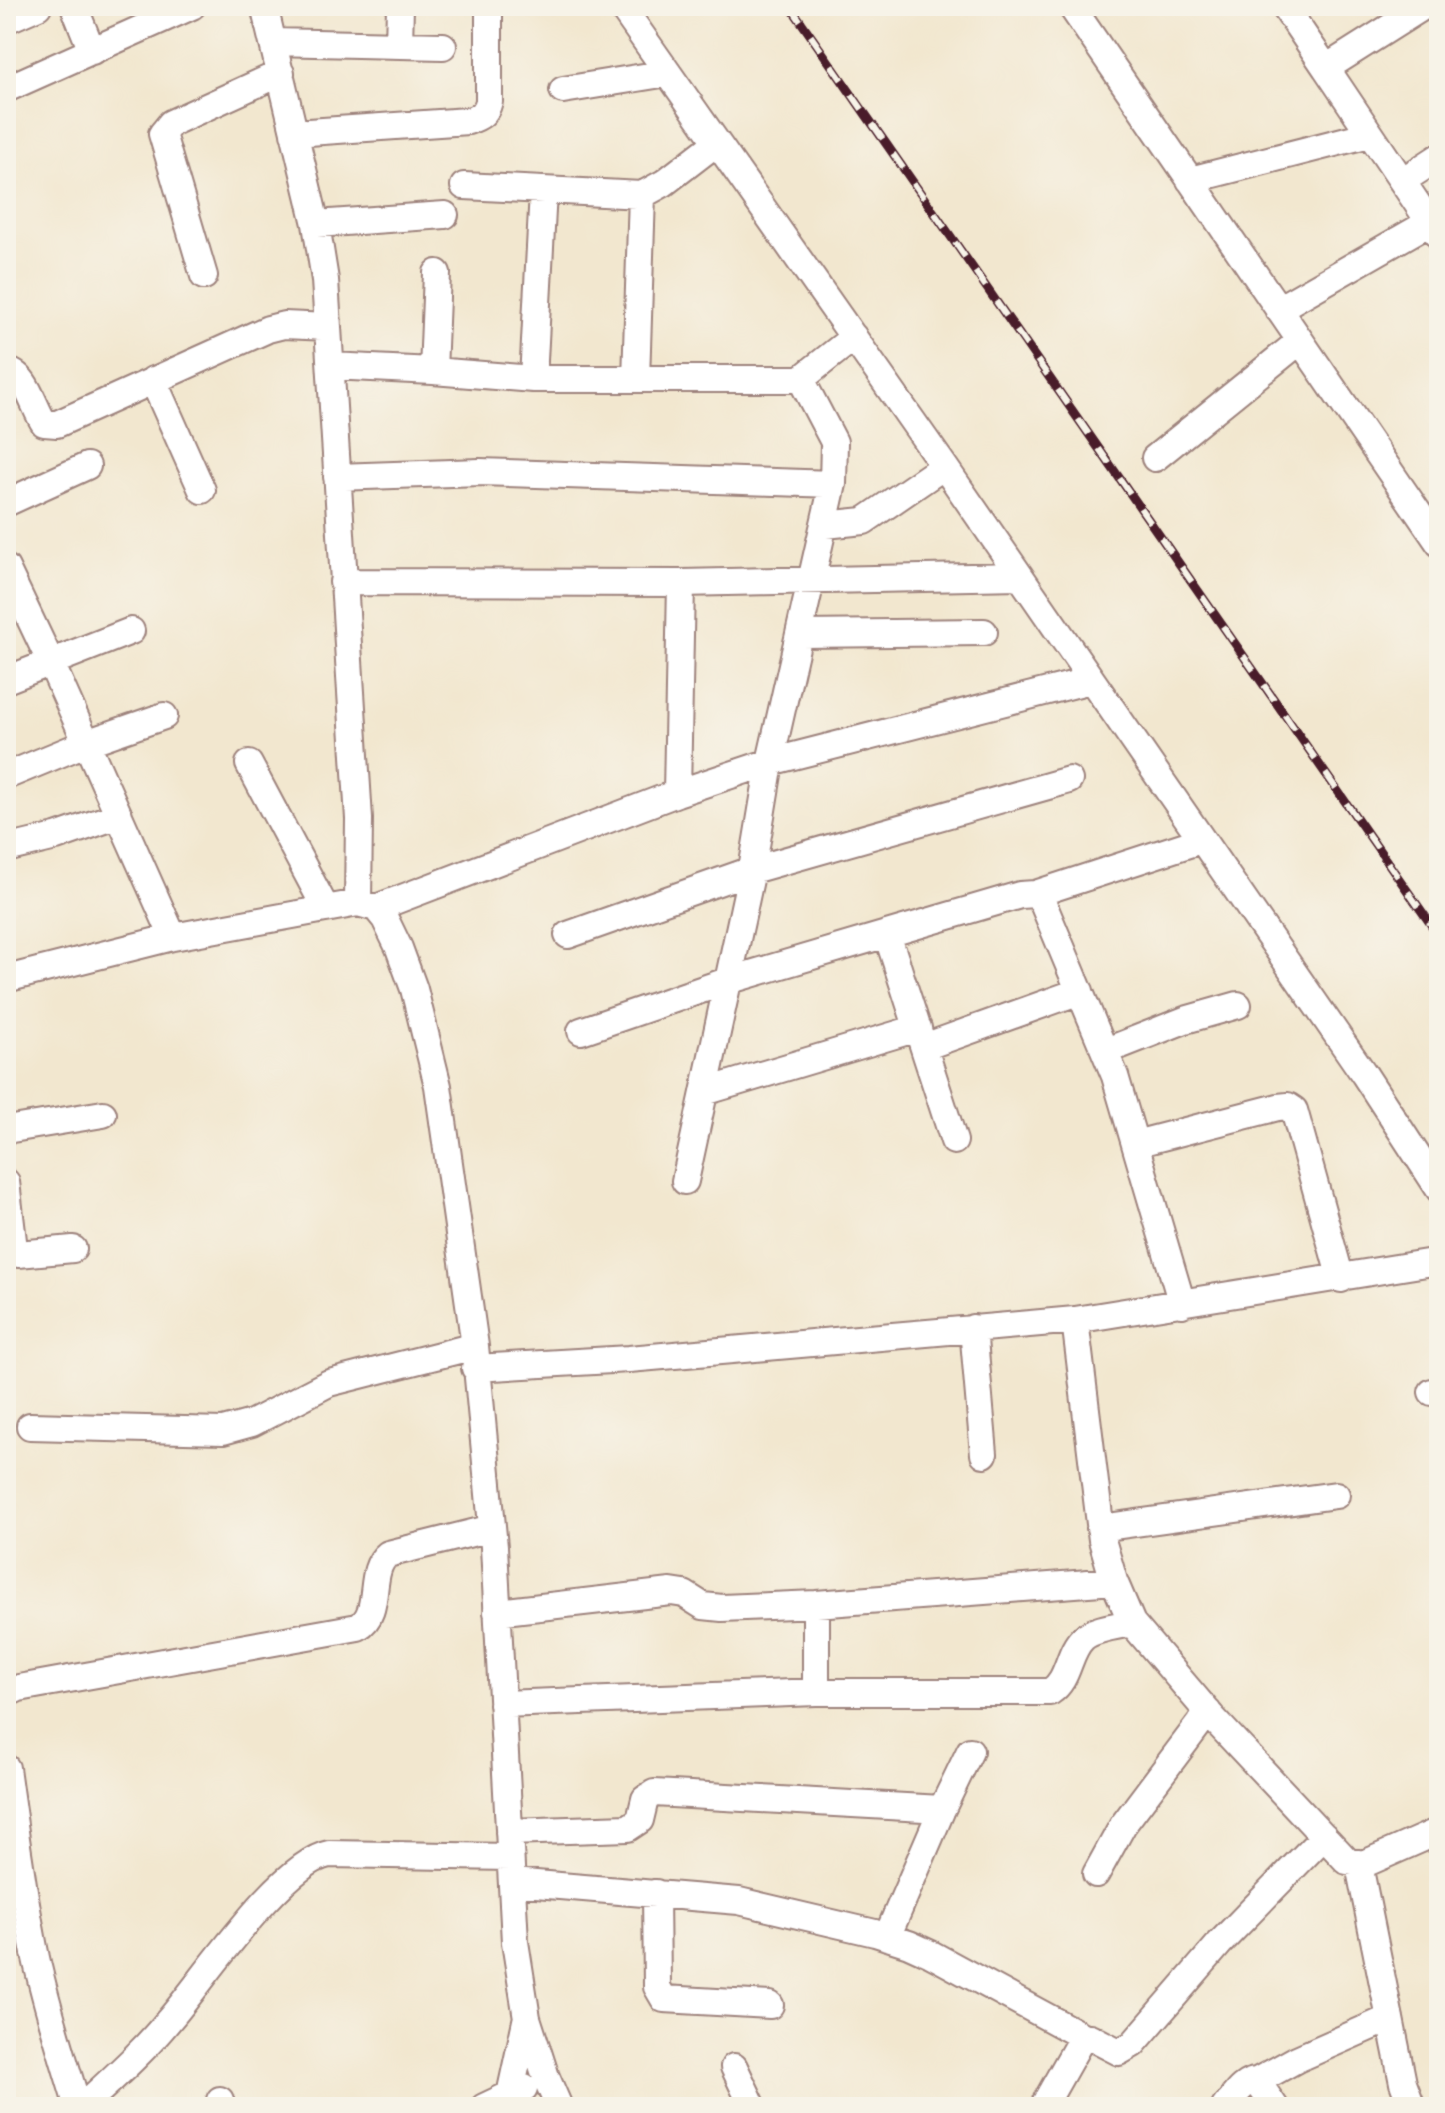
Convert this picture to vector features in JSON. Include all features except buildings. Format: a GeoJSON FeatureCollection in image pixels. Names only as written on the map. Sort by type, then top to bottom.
{"type":"FeatureCollection","features":[{"type":"Feature","properties":{"kind":"street"},"geometry":{"type":"LineString","coordinates":[[6,20],[38,6]]}},
{"type":"Feature","properties":{"kind":"street"},"geometry":{"type":"LineString","coordinates":[[74,6],[92,51]]}},
{"type":"Feature","properties":{"kind":"street"},"geometry":{"type":"LineString","coordinates":[[6,89],[192,6]]}},
{"type":"Feature","properties":{"kind":"street"},"geometry":{"type":"LineString","coordinates":[[264,6],[316,224],[325,280],[367,905],[385,919],[404,962],[438,1086],[475,1357],[492,1528],[515,1942],[527,2018],[559,2107]]}},
{"type":"Feature","properties":{"kind":"street"},"geometry":{"type":"LineString","coordinates":[[399,45],[400,6]]}},
{"type":"Feature","properties":{"kind":"street"},"geometry":{"type":"LineString","coordinates":[[294,133],[468,121],[479,117],[487,111],[489,101],[489,6]]}},
{"type":"Feature","properties":{"kind":"street"},"geometry":{"type":"LineString","coordinates":[[621,6],[944,466],[1364,1074],[1439,1189]]}},
{"type":"Feature","properties":{"kind":"street"},"geometry":{"type":"LineString","coordinates":[[1071,6],[1439,543]]}},
{"type":"Feature","properties":{"kind":"street"},"geometry":{"type":"LineString","coordinates":[[1278,309],[1434,229],[1284,6]]}},
{"type":"Feature","properties":{"kind":"street"},"geometry":{"type":"LineString","coordinates":[[1326,68],[1424,6]]}},
{"type":"Feature","properties":{"kind":"street"},"geometry":{"type":"LineString","coordinates":[[273,42],[443,46]]}},
{"type":"Feature","properties":{"kind":"street"},"geometry":{"type":"LineString","coordinates":[[204,276],[162,134],[171,123],[281,73]]}},
{"type":"Feature","properties":{"kind":"street"},"geometry":{"type":"LineString","coordinates":[[563,90],[668,73]]}},
{"type":"Feature","properties":{"kind":"street"},"geometry":{"type":"LineString","coordinates":[[1190,180],[1370,134]]}},
{"type":"Feature","properties":{"kind":"street"},"geometry":{"type":"LineString","coordinates":[[464,186],[642,195],[664,183],[716,143]]}},
{"type":"Feature","properties":{"kind":"street"},"geometry":{"type":"LineString","coordinates":[[1402,181],[1439,157]]}},
{"type":"Feature","properties":{"kind":"street"},"geometry":{"type":"LineString","coordinates":[[533,379],[543,191]]}},
{"type":"Feature","properties":{"kind":"street"},"geometry":{"type":"LineString","coordinates":[[636,379],[642,195]]}},
{"type":"Feature","properties":{"kind":"street"},"geometry":{"type":"LineString","coordinates":[[316,224],[445,215]]}},
{"type":"Feature","properties":{"kind":"street"},"geometry":{"type":"LineString","coordinates":[[433,371],[437,273]]}},
{"type":"Feature","properties":{"kind":"street"},"geometry":{"type":"LineString","coordinates":[[6,371],[16,373],[21,379],[41,418],[51,425],[268,329],[284,325],[328,327]]}},
{"type":"Feature","properties":{"kind":"street"},"geometry":{"type":"LineString","coordinates":[[331,366],[533,379],[801,379],[854,337]]}},
{"type":"Feature","properties":{"kind":"street"},"geometry":{"type":"LineString","coordinates":[[1155,458],[1300,341]]}},
{"type":"Feature","properties":{"kind":"street"},"geometry":{"type":"LineString","coordinates":[[685,1181],[752,870],[770,762],[833,484],[834,442],[801,379]]}},
{"type":"Feature","properties":{"kind":"street"},"geometry":{"type":"LineString","coordinates":[[153,380],[202,490]]}},
{"type":"Feature","properties":{"kind":"street"},"geometry":{"type":"LineString","coordinates":[[6,503],[87,466]]}},
{"type":"Feature","properties":{"kind":"street"},"geometry":{"type":"LineString","coordinates":[[825,525],[864,521],[944,466]]}},
{"type":"Feature","properties":{"kind":"street"},"geometry":{"type":"LineString","coordinates":[[337,477],[480,472],[833,484]]}},
{"type":"Feature","properties":{"kind":"street"},"geometry":{"type":"LineString","coordinates":[[343,582],[681,583],[1020,576]]}},
{"type":"Feature","properties":{"kind":"street"},"geometry":{"type":"LineString","coordinates":[[8,577],[51,663],[173,937]]}},
{"type":"Feature","properties":{"kind":"street"},"geometry":{"type":"LineString","coordinates":[[677,793],[681,583]]}},
{"type":"Feature","properties":{"kind":"street"},"geometry":{"type":"LineString","coordinates":[[6,680],[131,631]]}},
{"type":"Feature","properties":{"kind":"street"},"geometry":{"type":"LineString","coordinates":[[801,634],[984,632]]}},
{"type":"Feature","properties":{"kind":"street"},"geometry":{"type":"LineString","coordinates":[[6,979],[173,937],[326,909],[367,905],[770,762],[1091,680]]}},
{"type":"Feature","properties":{"kind":"street"},"geometry":{"type":"LineString","coordinates":[[6,776],[86,743],[164,716]]}},
{"type":"Feature","properties":{"kind":"street"},"geometry":{"type":"LineString","coordinates":[[249,764],[326,909]]}},
{"type":"Feature","properties":{"kind":"street"},"geometry":{"type":"LineString","coordinates":[[568,935],[752,870],[1069,780]]}},
{"type":"Feature","properties":{"kind":"street"},"geometry":{"type":"LineString","coordinates":[[6,849],[65,834],[119,815]]}},
{"type":"Feature","properties":{"kind":"street"},"geometry":{"type":"LineString","coordinates":[[581,1031],[727,981],[1020,895],[1035,894],[1201,840]]}},
{"type":"Feature","properties":{"kind":"street"},"geometry":{"type":"LineString","coordinates":[[1035,894],[1042,901],[1106,1051],[1182,1304]]}},
{"type":"Feature","properties":{"kind":"street"},"geometry":{"type":"LineString","coordinates":[[887,934],[954,1141]]}},
{"type":"Feature","properties":{"kind":"street"},"geometry":{"type":"LineString","coordinates":[[704,1092],[921,1037],[1080,991]]}},
{"type":"Feature","properties":{"kind":"street"},"geometry":{"type":"LineString","coordinates":[[1106,1051],[1185,1020],[1238,1005]]}},
{"type":"Feature","properties":{"kind":"street"},"geometry":{"type":"LineString","coordinates":[[1135,1144],[1288,1106],[1294,1110],[1341,1279]]}},
{"type":"Feature","properties":{"kind":"street"},"geometry":{"type":"LineString","coordinates":[[6,1130],[103,1114]]}},
{"type":"Feature","properties":{"kind":"street"},"geometry":{"type":"LineString","coordinates":[[6,1182],[14,1249],[18,1254],[73,1249]]}},
{"type":"Feature","properties":{"kind":"street"},"geometry":{"type":"LineString","coordinates":[[30,1426],[223,1431],[252,1423],[329,1383],[475,1357],[629,1359],[1075,1320],[1439,1261]]}},
{"type":"Feature","properties":{"kind":"street"},"geometry":{"type":"LineString","coordinates":[[1075,1320],[1100,1528],[1114,1581],[1132,1623],[1208,1712],[1347,1861],[1359,1865],[1439,1831]]}},
{"type":"Feature","properties":{"kind":"street"},"geometry":{"type":"LineString","coordinates":[[973,1328],[984,1454]]}},
{"type":"Feature","properties":{"kind":"street"},"geometry":{"type":"LineString","coordinates":[[1100,1528],[1336,1495]]}},
{"type":"Feature","properties":{"kind":"street"},"geometry":{"type":"LineString","coordinates":[[6,1694],[19,1688],[358,1627],[369,1618],[379,1567],[388,1554],[492,1528]]}},
{"type":"Feature","properties":{"kind":"street"},"geometry":{"type":"LineString","coordinates":[[497,1612],[671,1592],[684,1594],[703,1606],[722,1608],[816,1604],[1114,1581]]}},
{"type":"Feature","properties":{"kind":"street"},"geometry":{"type":"LineString","coordinates":[[816,1604],[816,1692]]}},
{"type":"Feature","properties":{"kind":"street"},"geometry":{"type":"LineString","coordinates":[[502,1704],[816,1692],[1050,1692],[1061,1682],[1084,1638],[1091,1633],[1132,1623]]}},
{"type":"Feature","properties":{"kind":"street"},"geometry":{"type":"LineString","coordinates":[[1096,1874],[1123,1825],[1208,1712]]}},
{"type":"Feature","properties":{"kind":"street"},"geometry":{"type":"LineString","coordinates":[[887,1937],[970,1751]]}},
{"type":"Feature","properties":{"kind":"street"},"geometry":{"type":"LineString","coordinates":[[6,1768],[21,1883],[37,1960],[52,2022],[80,2107],[142,2051],[171,2019],[214,1961],[285,1881],[309,1860],[329,1854],[510,1857],[656,1893],[739,1901],[887,1937],[931,1954],[1086,2038],[1119,2052],[1133,2044],[1220,1943],[1324,1836]]}},
{"type":"Feature","properties":{"kind":"street"},"geometry":{"type":"LineString","coordinates":[[510,1857],[628,1828],[640,1820],[645,1799],[654,1793],[942,1809]]}},
{"type":"Feature","properties":{"kind":"street"},"geometry":{"type":"LineString","coordinates":[[1359,1865],[1403,2083],[1412,2107]]}},
{"type":"Feature","properties":{"kind":"street"},"geometry":{"type":"LineString","coordinates":[[656,1893],[657,1987],[664,1999],[770,2005]]}},
{"type":"Feature","properties":{"kind":"street"},"geometry":{"type":"LineString","coordinates":[[510,2101],[527,2018]]}},
{"type":"Feature","properties":{"kind":"street"},"geometry":{"type":"LineString","coordinates":[[1225,2107],[1250,2081],[1257,2081],[1297,2059],[1390,2018]]}},
{"type":"Feature","properties":{"kind":"street"},"geometry":{"type":"LineString","coordinates":[[1043,2107],[1079,2042],[1086,2038]]}},
{"type":"Feature","properties":{"kind":"street"},"geometry":{"type":"LineString","coordinates":[[734,2067],[753,2107]]}},
{"type":"Feature","properties":{"kind":"street"},"geometry":{"type":"LineString","coordinates":[[484,2107],[510,2101],[546,2077]]}},
{"type":"Feature","properties":{"kind":"street"},"geometry":{"type":"LineString","coordinates":[[1257,2081],[1275,2107]]}},
{"type":"Feature","properties":{"kind":"railway"},"geometry":{"type":"LineString","coordinates":[[790,6],[1439,936]]}}]}
